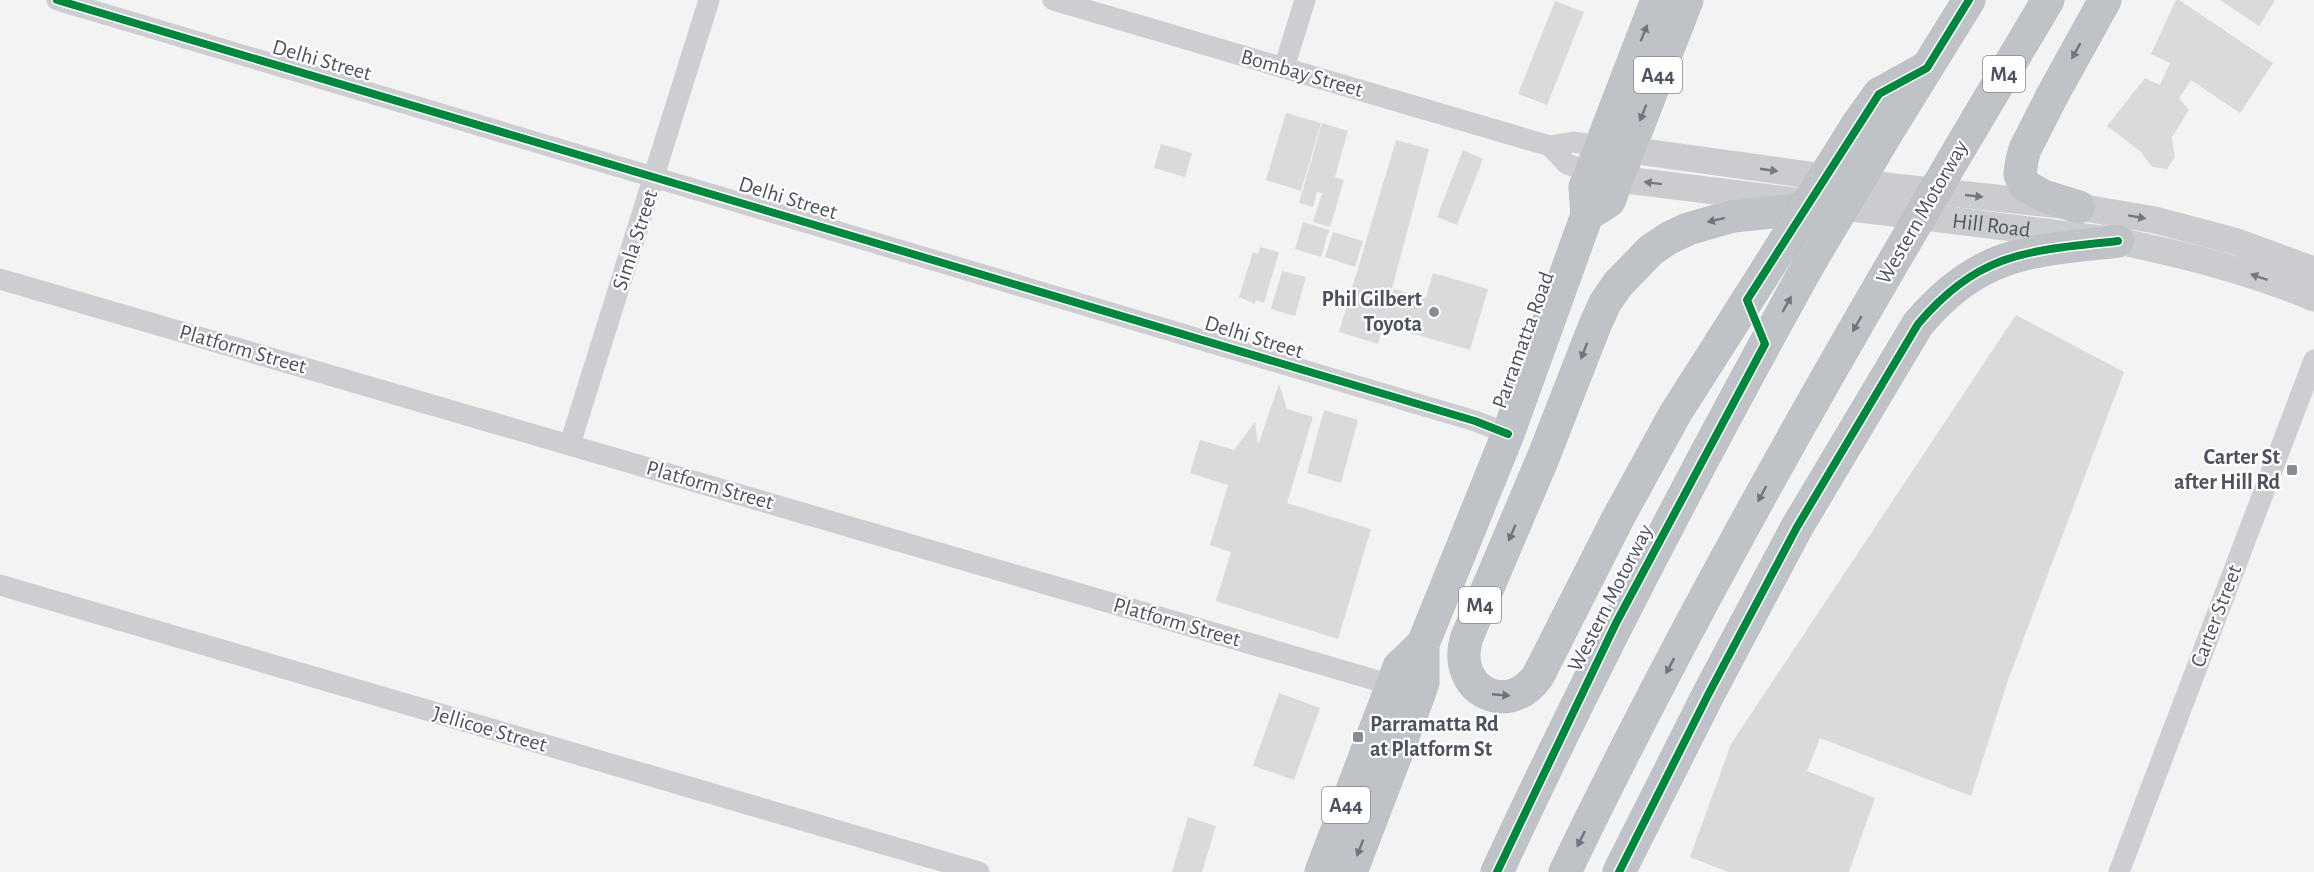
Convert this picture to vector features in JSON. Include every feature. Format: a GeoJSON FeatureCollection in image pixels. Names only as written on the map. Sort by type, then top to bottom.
{"type":"FeatureCollection","features":[{"type":"Feature","properties":{"kind":"highway","name":"Parramatta Road"},"geometry":{"type":"LineString","coordinates":[[1321,872],[1405,692],[1423,682],[1423,644],[1508,434],[1587,215],[1610,201],[1609,162],[1657,0]]}},
{"type":"Feature","properties":{"kind":"highway","name":"Parramatta Road"},"geometry":{"type":"LineString","coordinates":[[1609,162],[1687,0]]}},
{"type":"Feature","properties":{"kind":"highway","name":"Western Motorway"},"geometry":{"type":"LineString","coordinates":[[1497,872],[1616,623],[1722,421],[1809,264],[1969,0]]}},
{"type":"Feature","properties":{"kind":"highway","name":"Western Motorway"},"geometry":{"type":"LineString","coordinates":[[1565,872],[1617,764],[1796,430],[2048,0]]}},
{"type":"Feature","properties":{"kind":"highway"},"geometry":{"type":"LineString","coordinates":[[2079,207],[2043,196],[2024,185],[2020,174],[2025,149],[2105,0]]}},
{"type":"Feature","properties":{"kind":"highway","name":"M4"},"geometry":{"type":"LineString","coordinates":[[1836,205],[1733,216],[1688,229],[1651,250],[1618,284],[1605,303],[1595,325],[1531,487],[1467,637],[1463,649],[1463,661],[1466,672],[1476,687],[1495,695],[1509,697],[1533,684],[1617,520],[1675,414],[1769,266],[1857,125],[1879,94],[1927,68]]}},
{"type":"Feature","properties":{"kind":"highway"},"geometry":{"type":"LineString","coordinates":[[1619,872],[1709,693],[1797,527],[1918,324],[1938,301],[1959,283],[2002,260],[2046,249],[2118,241]]}},
{"type":"Feature","properties":{"kind":"highway","name":"Parramatta Road"},"geometry":{"type":"LineString","coordinates":[[1351,872],[1405,692]]}},
{"type":"Feature","properties":{"kind":"main road","name":"Hill Road"},"geometry":{"type":"LineString","coordinates":[[1609,162],[1836,205],[2118,241],[2174,252],[2235,268],[2314,298]]}},
{"type":"Feature","properties":{"kind":"main road","name":"Hill Road"},"geometry":{"type":"LineString","coordinates":[[1609,162],[1894,187],[2079,207],[2199,230],[2278,255],[2314,270]]}},
{"type":"Feature","properties":{"kind":"street","name":"Delhi Street"},"geometry":{"type":"LineString","coordinates":[[57,0],[1463,418],[1508,434]]}},
{"type":"Feature","properties":{"kind":"street","name":"Simla Street"},"geometry":{"type":"LineString","coordinates":[[570,444],[709,0]]}},
{"type":"Feature","properties":{"kind":"street","name":"Bombay Street"},"geometry":{"type":"LineString","coordinates":[[1053,0],[1550,146],[1573,142],[1609,162]]}},
{"type":"Feature","properties":{"kind":"street"},"geometry":{"type":"LineString","coordinates":[[1284,68],[1305,0]]}},
{"type":"Feature","properties":{"kind":"street","name":"Platform Street"},"geometry":{"type":"LineString","coordinates":[[0,279],[570,444],[1405,692]]}},
{"type":"Feature","properties":{"kind":"street","name":"Carter Street"},"geometry":{"type":"LineString","coordinates":[[2119,872],[2314,360]]}},
{"type":"Feature","properties":{"kind":"street","name":"Jellicoe Street"},"geometry":{"type":"LineString","coordinates":[[0,585],[979,872]]}},
{"type":"Feature","properties":{"kind":"building"},"geometry":{"type":"Polygon","coordinates":[[[2176,0],[2273,63],[2240,113],[2191,80],[2179,98],[2189,110],[2172,137],[2175,157],[2167,169],[2152,167],[2141,152],[2107,126],[2145,78],[2160,85],[2170,63],[2151,54],[2176,0]]]}},
{"type":"Feature","properties":{"kind":"building"},"geometry":{"type":"Polygon","coordinates":[[[2220,0],[2275,0],[2259,26],[2220,0]]]}},
{"type":"Feature","properties":{"kind":"building"},"geometry":{"type":"Polygon","coordinates":[[[1555,1],[1584,12],[1547,105],[1518,94],[1555,1]]]}},
{"type":"Feature","properties":{"kind":"building"},"geometry":{"type":"Polygon","coordinates":[[[1286,113],[1321,123],[1301,191],[1266,180],[1286,113]]]}},
{"type":"Feature","properties":{"kind":"building"},"geometry":{"type":"Polygon","coordinates":[[[1322,123],[1348,131],[1335,177],[1344,180],[1330,227],[1313,222],[1322,193],[1317,192],[1313,207],[1299,203],[1322,123]]]}},
{"type":"Feature","properties":{"kind":"building"},"geometry":{"type":"Polygon","coordinates":[[[1396,140],[1429,149],[1385,315],[1394,289],[1426,298],[1433,273],[1488,289],[1470,350],[1383,325],[1378,344],[1339,332],[1396,140]]]}},
{"type":"Feature","properties":{"kind":"building"},"geometry":{"type":"Polygon","coordinates":[[[1161,144],[1192,153],[1185,177],[1154,168],[1161,144]]]}},
{"type":"Feature","properties":{"kind":"building"},"geometry":{"type":"Polygon","coordinates":[[[1463,150],[1483,159],[1457,225],[1437,217],[1463,150]]]}},
{"type":"Feature","properties":{"kind":"building"},"geometry":{"type":"Polygon","coordinates":[[[1303,222],[1329,230],[1321,257],[1295,249],[1303,222]]]}},
{"type":"Feature","properties":{"kind":"building"},"geometry":{"type":"Polygon","coordinates":[[[1333,232],[1363,241],[1355,267],[1325,257],[1333,232]]]}},
{"type":"Feature","properties":{"kind":"building"},"geometry":{"type":"Polygon","coordinates":[[[1260,247],[1279,252],[1264,303],[1256,300],[1255,304],[1239,297],[1253,252],[1258,254],[1260,247]]]}},
{"type":"Feature","properties":{"kind":"building"},"geometry":{"type":"Polygon","coordinates":[[[1282,271],[1306,277],[1295,316],[1271,309],[1282,271]]]}},
{"type":"Feature","properties":{"kind":"building"},"geometry":{"type":"Polygon","coordinates":[[[2016,315],[2124,372],[2008,680],[1971,796],[1820,738],[1807,771],[1875,798],[1849,872],[1728,872],[1690,857],[1731,744],[2016,315]]]}},
{"type":"Feature","properties":{"kind":"building"},"geometry":{"type":"Polygon","coordinates":[[[1279,384],[1287,409],[1313,417],[1287,503],[1371,529],[1338,639],[1216,601],[1231,552],[1210,545],[1228,485],[1190,473],[1200,440],[1234,450],[1255,422],[1258,445],[1279,384]]]}},
{"type":"Feature","properties":{"kind":"building"},"geometry":{"type":"Polygon","coordinates":[[[1324,410],[1358,420],[1341,483],[1307,473],[1324,410]]]}},
{"type":"Feature","properties":{"kind":"building"},"geometry":{"type":"Polygon","coordinates":[[[1279,693],[1320,708],[1294,780],[1253,766],[1279,693]]]}},
{"type":"Feature","properties":{"kind":"building"},"geometry":{"type":"Polygon","coordinates":[[[1188,817],[1216,826],[1202,872],[1172,872],[1188,817]]]}},
{"type":"Feature","properties":{"kind":"cycle path"},"geometry":{"type":"LineString","coordinates":[[57,0],[1475,421],[1508,434]]}},
{"type":"Feature","properties":{"kind":"cycle path"},"geometry":{"type":"LineString","coordinates":[[1497,872],[1616,623],[1765,344],[1747,300],[1879,94],[1927,68],[1969,0]]}},
{"type":"Feature","properties":{"kind":"cycle path"},"geometry":{"type":"LineString","coordinates":[[1619,872],[1709,693],[1797,527],[1918,324],[1941,300],[1985,268],[2032,252],[2118,241]]}},
{"type":"Feature","properties":{"kind":"place","name":"Phil Gilbert Toyota"},"geometry":{"type":"Point","coordinates":[1434,312]}},
{"type":"Feature","properties":{"kind":"place","name":"Carter St after Hill Rd"},"geometry":{"type":"Point","coordinates":[2292,470]}},
{"type":"Feature","properties":{"kind":"place","name":"Parramatta Rd at Platform St"},"geometry":{"type":"Point","coordinates":[1358,737]}}]}
